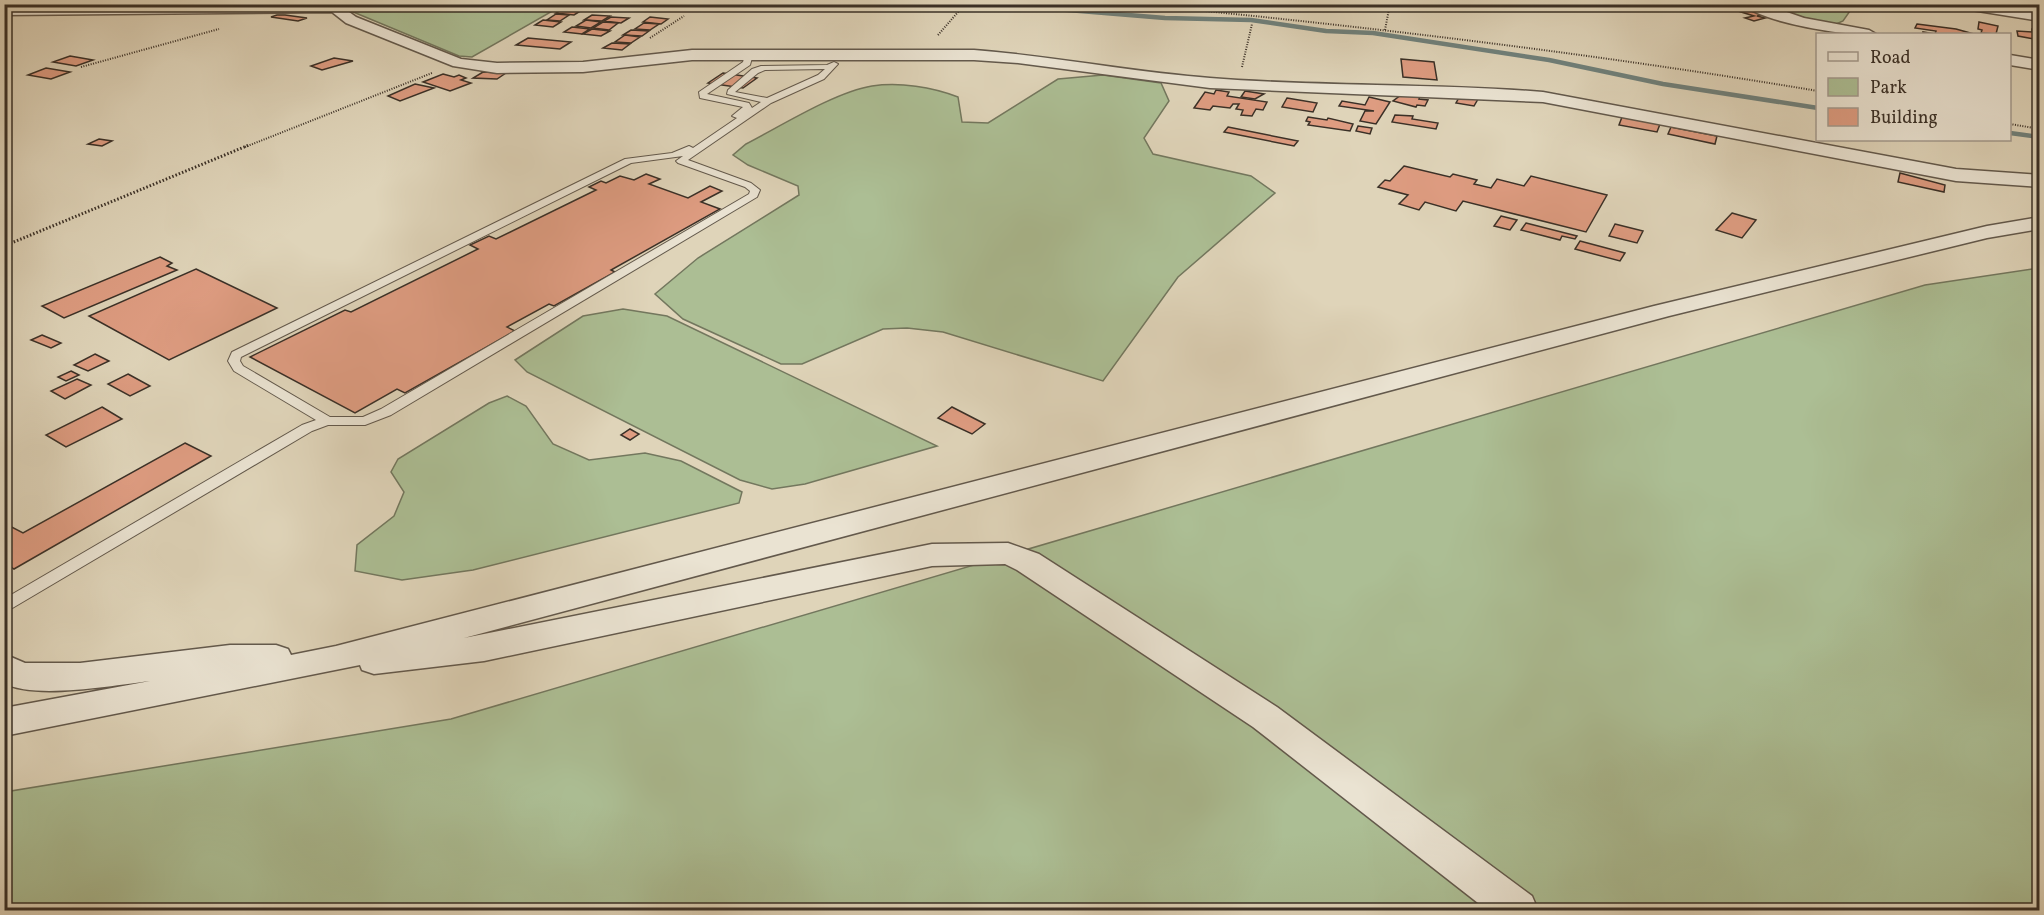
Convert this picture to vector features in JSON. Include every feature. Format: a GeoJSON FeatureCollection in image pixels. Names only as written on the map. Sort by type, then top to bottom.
{"type":"FeatureCollection","features":[{"type":"Feature","properties":{"kind":"street"},"geometry":{"type":"LineString","coordinates":[[1749,4],[1801,22],[1863,33]]}},
{"type":"Feature","properties":{"kind":"street"},"geometry":{"type":"LineString","coordinates":[[1959,4],[2040,17]]}},
{"type":"Feature","properties":{"kind":"street"},"geometry":{"type":"LineString","coordinates":[[4,10],[336,7],[351,20],[458,63],[497,68],[550,68],[692,55],[749,54],[836,60],[924,55],[1018,58],[1238,85],[1494,93],[1543,97],[1956,175],[2040,181]]}},
{"type":"Feature","properties":{"kind":"street"},"geometry":{"type":"LineString","coordinates":[[2011,60],[2040,65]]}},
{"type":"Feature","properties":{"kind":"street"},"geometry":{"type":"LineString","coordinates":[[1915,167],[2040,162]]}},
{"type":"Feature","properties":{"kind":"street"},"geometry":{"type":"LineString","coordinates":[[1987,232],[2002,218],[2040,211]]}},
{"type":"Feature","properties":{"kind":"street"},"geometry":{"type":"LineString","coordinates":[[4,722],[336,659],[1662,311],[1987,232],[2040,224]]}},
{"type":"Feature","properties":{"kind":"street"},"geometry":{"type":"LineString","coordinates":[[4,667],[20,676],[80,676],[230,658],[377,661],[484,648],[932,555],[1008,554],[1028,562],[1265,717],[1518,910]]}},
{"type":"Feature","properties":{"kind":"lane"},"geometry":{"type":"LineString","coordinates":[[327,421],[238,368],[234,361],[236,355],[628,161],[679,155],[748,108],[737,103],[703,96],[704,92],[747,63],[749,54]]}},
{"type":"Feature","properties":{"kind":"lane"},"geometry":{"type":"LineString","coordinates":[[4,607],[307,428],[327,421],[364,421],[386,412],[754,195],[756,190],[748,185],[681,161],[768,101],[821,76],[836,60]]}},
{"type":"Feature","properties":{"kind":"lane"},"geometry":{"type":"LineString","coordinates":[[768,101],[731,94],[731,92],[755,71],[764,68],[836,60]]}},
{"type":"Feature","properties":{"kind":"path"},"geometry":{"type":"LineString","coordinates":[[924,55],[926,49],[965,4]]}},
{"type":"Feature","properties":{"kind":"path"},"geometry":{"type":"LineString","coordinates":[[1134,4],[1385,30],[1678,68],[1816,91]]}},
{"type":"Feature","properties":{"kind":"path"},"geometry":{"type":"LineString","coordinates":[[1385,30],[1390,4]]}},
{"type":"Feature","properties":{"kind":"path"},"geometry":{"type":"LineString","coordinates":[[1238,85],[1252,24]]}},
{"type":"Feature","properties":{"kind":"path"},"geometry":{"type":"LineString","coordinates":[[81,67],[223,28]]}},
{"type":"Feature","properties":{"kind":"path"},"geometry":{"type":"LineString","coordinates":[[4,246],[324,114],[458,63]]}},
{"type":"Feature","properties":{"kind":"path"},"geometry":{"type":"LineString","coordinates":[[2011,124],[2040,129]]}},
{"type":"Feature","properties":{"kind":"green space"},"geometry":{"type":"Polygon","coordinates":[[[1838,4],[1850,11],[1843,21],[1834,25],[1779,11],[1807,5],[1838,4]]]}},
{"type":"Feature","properties":{"kind":"green space"},"geometry":{"type":"Polygon","coordinates":[[[351,5],[563,5],[472,57],[459,56],[346,9],[351,5]]]}},
{"type":"Feature","properties":{"kind":"green space"},"geometry":{"type":"Polygon","coordinates":[[[1103,75],[1161,83],[1169,101],[1144,138],[1153,154],[1251,176],[1275,193],[1178,277],[1103,381],[943,332],[907,328],[883,329],[802,364],[781,364],[683,319],[655,294],[698,258],[799,195],[798,186],[748,165],[733,155],[746,144],[825,102],[857,89],[872,86],[916,86],[958,97],[962,122],[988,123],[1058,79],[1103,75]]]}},
{"type":"Feature","properties":{"kind":"green space"},"geometry":{"type":"Polygon","coordinates":[[[2039,268],[2039,910],[5,910],[5,792],[451,719],[1925,285],[2039,268]]]}},
{"type":"Feature","properties":{"kind":"green space"},"geometry":{"type":"Polygon","coordinates":[[[623,309],[667,316],[937,446],[805,484],[772,489],[740,480],[527,372],[515,360],[583,316],[623,309]]]}},
{"type":"Feature","properties":{"kind":"green space"},"geometry":{"type":"Polygon","coordinates":[[[507,396],[526,406],[553,444],[589,460],[645,453],[681,461],[742,492],[739,503],[473,570],[402,580],[355,571],[357,545],[394,516],[404,492],[391,472],[398,459],[489,403],[507,396]]]}},
{"type":"Feature","properties":{"kind":"building"},"geometry":{"type":"Polygon","coordinates":[[[609,4],[632,4],[625,9],[604,7],[609,4]]]}},
{"type":"Feature","properties":{"kind":"building"},"geometry":{"type":"Polygon","coordinates":[[[1738,5],[1765,14],[1757,16],[1765,18],[1754,21],[1745,18],[1754,16],[1728,8],[1738,5]]]}},
{"type":"Feature","properties":{"kind":"building"},"geometry":{"type":"Polygon","coordinates":[[[564,9],[582,10],[574,15],[556,13],[564,9]]]}},
{"type":"Feature","properties":{"kind":"building"},"geometry":{"type":"Polygon","coordinates":[[[556,14],[569,15],[560,21],[547,20],[556,14]]]}},
{"type":"Feature","properties":{"kind":"building"},"geometry":{"type":"Polygon","coordinates":[[[277,15],[307,18],[298,21],[271,17],[277,15]]]}},
{"type":"Feature","properties":{"kind":"building"},"geometry":{"type":"Polygon","coordinates":[[[592,15],[610,16],[602,21],[584,20],[592,15]]]}},
{"type":"Feature","properties":{"kind":"building"},"geometry":{"type":"Polygon","coordinates":[[[611,17],[629,18],[621,23],[604,21],[611,17]]]}},
{"type":"Feature","properties":{"kind":"building"},"geometry":{"type":"Polygon","coordinates":[[[650,17],[668,19],[661,24],[643,22],[650,17]]]}},
{"type":"Feature","properties":{"kind":"building"},"geometry":{"type":"Polygon","coordinates":[[[543,20],[561,22],[553,27],[535,25],[543,20]]]}},
{"type":"Feature","properties":{"kind":"building"},"geometry":{"type":"Polygon","coordinates":[[[586,20],[601,22],[591,28],[576,26],[586,20]]]}},
{"type":"Feature","properties":{"kind":"building"},"geometry":{"type":"Polygon","coordinates":[[[603,22],[618,23],[609,30],[593,28],[603,22]]]}},
{"type":"Feature","properties":{"kind":"building"},"geometry":{"type":"Polygon","coordinates":[[[1979,22],[1998,26],[1996,33],[1981,33],[1982,30],[1978,29],[1979,22]]]}},
{"type":"Feature","properties":{"kind":"building"},"geometry":{"type":"Polygon","coordinates":[[[644,23],[659,24],[650,30],[635,29],[644,23]]]}},
{"type":"Feature","properties":{"kind":"building"},"geometry":{"type":"Polygon","coordinates":[[[1917,24],[1970,33],[1935,33],[1936,31],[1915,28],[1917,24]]]}},
{"type":"Feature","properties":{"kind":"building"},"geometry":{"type":"Polygon","coordinates":[[[572,27],[590,29],[582,34],[564,32],[572,27]]]}},
{"type":"Feature","properties":{"kind":"building"},"geometry":{"type":"Polygon","coordinates":[[[592,29],[610,31],[601,36],[583,34],[592,29]]]}},
{"type":"Feature","properties":{"kind":"building"},"geometry":{"type":"Polygon","coordinates":[[[2032,29],[2040,30],[2040,40],[2018,36],[2017,31],[2032,32],[2032,29]]]}},
{"type":"Feature","properties":{"kind":"building"},"geometry":{"type":"Polygon","coordinates":[[[631,30],[649,31],[642,36],[623,35],[631,30]]]}},
{"type":"Feature","properties":{"kind":"building"},"geometry":{"type":"Polygon","coordinates":[[[625,35],[640,37],[631,43],[615,42],[625,35]]]}},
{"type":"Feature","properties":{"kind":"building"},"geometry":{"type":"Polygon","coordinates":[[[528,38],[571,42],[560,49],[516,45],[528,38]]]}},
{"type":"Feature","properties":{"kind":"building"},"geometry":{"type":"Polygon","coordinates":[[[612,43],[630,44],[622,50],[603,48],[612,43]]]}},
{"type":"Feature","properties":{"kind":"building"},"geometry":{"type":"Polygon","coordinates":[[[70,56],[93,60],[76,66],[53,62],[70,56]]]}},
{"type":"Feature","properties":{"kind":"building"},"geometry":{"type":"Polygon","coordinates":[[[334,58],[353,61],[322,70],[311,66],[334,58]]]}},
{"type":"Feature","properties":{"kind":"building"},"geometry":{"type":"Polygon","coordinates":[[[1401,59],[1434,62],[1437,80],[1403,77],[1401,59]]]}},
{"type":"Feature","properties":{"kind":"building"},"geometry":{"type":"Polygon","coordinates":[[[46,68],[70,72],[51,79],[28,75],[46,68]]]}},
{"type":"Feature","properties":{"kind":"building"},"geometry":{"type":"Polygon","coordinates":[[[483,72],[506,73],[497,79],[473,78],[483,72]]]}},
{"type":"Feature","properties":{"kind":"building"},"geometry":{"type":"Polygon","coordinates":[[[723,73],[757,78],[743,88],[708,83],[723,73]]]}},
{"type":"Feature","properties":{"kind":"building"},"geometry":{"type":"Polygon","coordinates":[[[443,74],[454,77],[459,75],[466,78],[461,80],[471,83],[450,91],[423,82],[443,74]]]}},
{"type":"Feature","properties":{"kind":"building"},"geometry":{"type":"Polygon","coordinates":[[[415,84],[434,88],[400,101],[388,96],[415,84]]]}},
{"type":"Feature","properties":{"kind":"building"},"geometry":{"type":"Polygon","coordinates":[[[1216,90],[1229,92],[1227,96],[1267,102],[1263,110],[1256,109],[1252,116],[1241,115],[1243,110],[1236,109],[1239,104],[1233,104],[1230,108],[1213,106],[1210,110],[1194,108],[1205,92],[1214,94],[1216,90]]]}},
{"type":"Feature","properties":{"kind":"building"},"geometry":{"type":"Polygon","coordinates":[[[1245,91],[1264,94],[1255,99],[1241,97],[1245,91]]]}},
{"type":"Feature","properties":{"kind":"building"},"geometry":{"type":"Polygon","coordinates":[[[1401,95],[1420,96],[1419,99],[1428,100],[1425,106],[1417,105],[1416,107],[1393,101],[1401,95]]]}},
{"type":"Feature","properties":{"kind":"building"},"geometry":{"type":"Polygon","coordinates":[[[1460,96],[1478,99],[1474,106],[1456,103],[1460,96]]]}},
{"type":"Feature","properties":{"kind":"building"},"geometry":{"type":"Polygon","coordinates":[[[1369,97],[1390,102],[1376,124],[1360,121],[1365,111],[1374,111],[1339,106],[1342,101],[1365,105],[1369,97]]]}},
{"type":"Feature","properties":{"kind":"building"},"geometry":{"type":"Polygon","coordinates":[[[1287,98],[1317,103],[1313,112],[1282,107],[1287,98]]]}},
{"type":"Feature","properties":{"kind":"building"},"geometry":{"type":"Polygon","coordinates":[[[1395,115],[1413,116],[1412,119],[1438,123],[1436,129],[1392,122],[1395,115]]]}},
{"type":"Feature","properties":{"kind":"building"},"geometry":{"type":"Polygon","coordinates":[[[1308,117],[1327,120],[1328,118],[1353,124],[1350,131],[1308,125],[1310,122],[1306,121],[1308,117]]]}},
{"type":"Feature","properties":{"kind":"building"},"geometry":{"type":"Polygon","coordinates":[[[1622,117],[1660,124],[1657,132],[1619,125],[1622,117]]]}},
{"type":"Feature","properties":{"kind":"building"},"geometry":{"type":"Polygon","coordinates":[[[1358,126],[1372,128],[1370,134],[1356,131],[1358,126]]]}},
{"type":"Feature","properties":{"kind":"building"},"geometry":{"type":"Polygon","coordinates":[[[1228,127],[1298,141],[1294,146],[1224,132],[1228,127]]]}},
{"type":"Feature","properties":{"kind":"building"},"geometry":{"type":"Polygon","coordinates":[[[1671,127],[1717,136],[1715,144],[1668,134],[1671,127]]]}},
{"type":"Feature","properties":{"kind":"building"},"geometry":{"type":"Polygon","coordinates":[[[99,139],[112,141],[102,146],[88,144],[99,139]]]}},
{"type":"Feature","properties":{"kind":"building"},"geometry":{"type":"Polygon","coordinates":[[[1404,166],[1450,177],[1453,174],[1477,180],[1474,184],[1491,188],[1497,179],[1524,186],[1531,176],[1607,195],[1586,232],[1463,201],[1456,211],[1425,202],[1419,210],[1399,204],[1408,195],[1378,187],[1385,180],[1390,181],[1404,166]]]}},
{"type":"Feature","properties":{"kind":"building"},"geometry":{"type":"Polygon","coordinates":[[[1900,173],[1945,185],[1944,192],[1898,182],[1900,173]]]}},
{"type":"Feature","properties":{"kind":"building"},"geometry":{"type":"Polygon","coordinates":[[[646,174],[660,179],[649,184],[688,198],[710,186],[722,191],[701,202],[720,209],[611,270],[615,272],[554,306],[549,304],[507,327],[515,331],[405,393],[397,389],[355,413],[250,357],[345,310],[351,312],[478,249],[470,245],[489,236],[496,239],[596,190],[589,187],[601,181],[606,183],[620,176],[634,180],[646,174]]]}},
{"type":"Feature","properties":{"kind":"building"},"geometry":{"type":"Polygon","coordinates":[[[1732,213],[1756,220],[1742,238],[1716,230],[1732,213]]]}},
{"type":"Feature","properties":{"kind":"building"},"geometry":{"type":"Polygon","coordinates":[[[1501,216],[1517,220],[1510,230],[1494,226],[1501,216]]]}},
{"type":"Feature","properties":{"kind":"building"},"geometry":{"type":"Polygon","coordinates":[[[1526,223],[1577,236],[1575,239],[1562,236],[1560,240],[1521,230],[1526,223]]]}},
{"type":"Feature","properties":{"kind":"building"},"geometry":{"type":"Polygon","coordinates":[[[1615,224],[1643,231],[1637,243],[1609,236],[1615,224]]]}},
{"type":"Feature","properties":{"kind":"building"},"geometry":{"type":"Polygon","coordinates":[[[1580,241],[1625,253],[1620,261],[1575,249],[1580,241]]]}},
{"type":"Feature","properties":{"kind":"building"},"geometry":{"type":"Polygon","coordinates":[[[160,257],[172,263],[167,266],[177,270],[64,318],[42,306],[160,257]]]}},
{"type":"Feature","properties":{"kind":"building"},"geometry":{"type":"Polygon","coordinates":[[[196,269],[277,308],[169,360],[89,316],[196,269]]]}},
{"type":"Feature","properties":{"kind":"building"},"geometry":{"type":"Polygon","coordinates":[[[42,335],[61,343],[51,348],[31,340],[42,335]]]}},
{"type":"Feature","properties":{"kind":"building"},"geometry":{"type":"Polygon","coordinates":[[[95,354],[109,361],[88,371],[74,365],[95,354]]]}},
{"type":"Feature","properties":{"kind":"building"},"geometry":{"type":"Polygon","coordinates":[[[71,371],[79,375],[66,381],[58,377],[71,371]]]}},
{"type":"Feature","properties":{"kind":"building"},"geometry":{"type":"Polygon","coordinates":[[[128,374],[150,386],[130,396],[108,384],[128,374]]]}},
{"type":"Feature","properties":{"kind":"building"},"geometry":{"type":"Polygon","coordinates":[[[77,379],[91,385],[65,399],[51,391],[77,379]]]}},
{"type":"Feature","properties":{"kind":"building"},"geometry":{"type":"Polygon","coordinates":[[[102,407],[122,419],[66,447],[46,435],[102,407]]]}},
{"type":"Feature","properties":{"kind":"building"},"geometry":{"type":"Polygon","coordinates":[[[952,407],[985,424],[972,434],[938,418],[952,407]]]}},
{"type":"Feature","properties":{"kind":"building"},"geometry":{"type":"Polygon","coordinates":[[[630,429],[639,434],[630,440],[621,435],[630,429]]]}},
{"type":"Feature","properties":{"kind":"building"},"geometry":{"type":"Polygon","coordinates":[[[185,443],[211,456],[14,569],[4,562],[4,523],[23,533],[185,443]]]}},
{"type":"Feature","properties":{"kind":"waterway"},"geometry":{"type":"LineString","coordinates":[[996,4],[1165,18],[1251,20],[1326,31],[1373,33],[1549,60],[1663,84],[1816,108]]}},
{"type":"Feature","properties":{"kind":"waterway"},"geometry":{"type":"LineString","coordinates":[[2011,133],[2040,137]]}}]}
